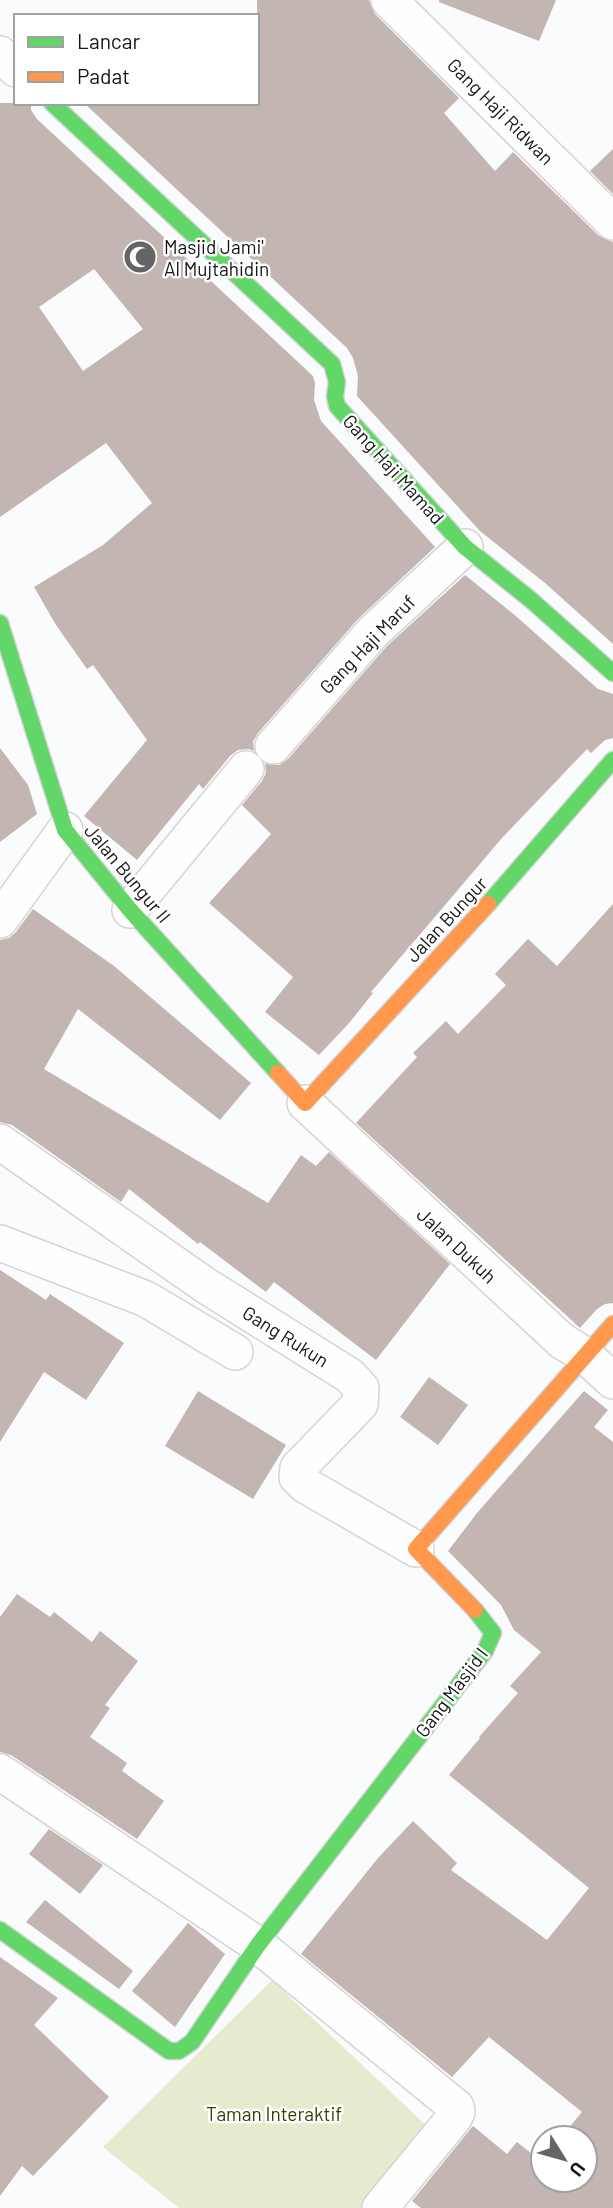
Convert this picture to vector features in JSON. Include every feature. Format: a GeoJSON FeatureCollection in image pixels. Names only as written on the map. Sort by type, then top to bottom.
{"type":"FeatureCollection","features":[{"type":"Feature","properties":{"kind":"street","name":"Gang Haji Ridwan"},"geometry":{"type":"LineString","coordinates":[[390,0],[613,222]]}},
{"type":"Feature","properties":{"kind":"street"},"geometry":{"type":"LineString","coordinates":[[0,54],[14,67]]}},
{"type":"Feature","properties":{"kind":"street","name":"Gang Haji Mamad"},"geometry":{"type":"LineString","coordinates":[[54,105],[331,364],[337,382],[337,406],[465,547],[531,600],[613,673]]}},
{"type":"Feature","properties":{"kind":"street","name":"Gang Haji Maruf"},"geometry":{"type":"LineString","coordinates":[[274,746],[373,632],[465,547]]}},
{"type":"Feature","properties":{"kind":"street","name":"Jalan Bungur II"},"geometry":{"type":"LineString","coordinates":[[0,623],[65,830],[130,910],[305,1103]]}},
{"type":"Feature","properties":{"kind":"street","name":"Jalan Bungur"},"geometry":{"type":"LineString","coordinates":[[305,1103],[517,873],[613,760]]}},
{"type":"Feature","properties":{"kind":"street"},"geometry":{"type":"LineString","coordinates":[[130,910],[246,769]]}},
{"type":"Feature","properties":{"kind":"street"},"geometry":{"type":"LineString","coordinates":[[0,920],[65,830]]}},
{"type":"Feature","properties":{"kind":"street","name":"Jalan Dukuh"},"geometry":{"type":"LineString","coordinates":[[305,1103],[562,1341],[585,1355],[613,1381]]}},
{"type":"Feature","properties":{"kind":"street","name":"Gang Rukun"},"geometry":{"type":"LineString","coordinates":[[0,1142],[205,1285],[350,1376],[361,1388],[360,1404],[298,1468],[297,1477],[305,1485],[416,1549]]}},
{"type":"Feature","properties":{"kind":"street"},"geometry":{"type":"LineString","coordinates":[[0,1243],[146,1299],[234,1352]]}},
{"type":"Feature","properties":{"kind":"street"},"geometry":{"type":"LineString","coordinates":[[416,1549],[613,1324]]}},
{"type":"Feature","properties":{"kind":"street","name":"Gang Masjid I"},"geometry":{"type":"LineString","coordinates":[[258,1945],[485,1651],[493,1633],[485,1620],[416,1549]]}},
{"type":"Feature","properties":{"kind":"street"},"geometry":{"type":"LineString","coordinates":[[0,1772],[258,1945],[456,2107],[454,2118],[380,2208]]}},
{"type":"Feature","properties":{"kind":"street"},"geometry":{"type":"LineString","coordinates":[[0,1930],[169,2052],[179,2052],[192,2042],[258,1945]]}},
{"type":"Feature","properties":{"kind":"green space","name":"Taman Interaktif"},"geometry":{"type":"Polygon","coordinates":[[[272,1980],[430,2129],[366,2208],[179,2208],[103,2147],[272,1980]]]}},
{"type":"Feature","properties":{"kind":"building"},"geometry":{"type":"Polygon","coordinates":[[[257,0],[369,0],[375,14],[459,98],[444,113],[495,171],[513,152],[599,236],[613,242],[613,644],[545,583],[480,531],[357,396],[358,376],[347,348],[86,105],[259,105],[257,0]]]}},
{"type":"Feature","properties":{"kind":"building"},"geometry":{"type":"Polygon","coordinates":[[[439,0],[556,0],[539,41],[439,0]]]}},
{"type":"Feature","properties":{"kind":"building"},"geometry":{"type":"Polygon","coordinates":[[[0,103],[31,105],[37,119],[313,376],[314,400],[321,421],[435,547],[358,619],[258,733],[253,741],[254,751],[238,750],[203,789],[199,784],[137,860],[84,816],[147,740],[93,665],[87,669],[56,625],[34,587],[103,545],[152,503],[106,443],[0,517],[0,103]],[[94,269],[39,307],[83,371],[143,329],[94,269]]]}},
{"type":"Feature","properties":{"kind":"building"},"geometry":{"type":"Polygon","coordinates":[[[613,149],[613,194],[590,171],[613,149]]]}},
{"type":"Feature","properties":{"kind":"building"},"geometry":{"type":"Polygon","coordinates":[[[465,575],[598,689],[613,694],[613,738],[605,740],[591,753],[587,749],[502,838],[371,992],[373,993],[350,1022],[319,1055],[265,1012],[293,977],[209,903],[271,834],[242,805],[262,781],[266,773],[265,764],[279,765],[288,759],[387,646],[465,575]]]}},
{"type":"Feature","properties":{"kind":"building"},"geometry":{"type":"Polygon","coordinates":[[[0,748],[28,785],[37,814],[0,842],[0,748]]]}},
{"type":"Feature","properties":{"kind":"building"},"geometry":{"type":"Polygon","coordinates":[[[613,904],[613,1303],[597,1309],[580,1328],[356,1123],[417,1057],[413,1053],[446,1021],[458,1034],[506,985],[495,974],[528,939],[557,966],[613,904]]]}},
{"type":"Feature","properties":{"kind":"building"},"geometry":{"type":"Polygon","coordinates":[[[33,909],[114,966],[251,1083],[220,1120],[78,1009],[44,1069],[268,1203],[301,1155],[316,1166],[329,1152],[450,1264],[376,1360],[274,1282],[266,1292],[200,1242],[198,1244],[129,1189],[121,1202],[12,1125],[0,1122],[0,940],[9,938],[16,932],[33,909]]]}},
{"type":"Feature","properties":{"kind":"building"},"geometry":{"type":"Polygon","coordinates":[[[0,1270],[46,1300],[50,1294],[124,1343],[86,1400],[44,1372],[0,1442],[0,1270]]]}},
{"type":"Feature","properties":{"kind":"building"},"geometry":{"type":"Polygon","coordinates":[[[429,1377],[468,1405],[438,1445],[400,1417],[429,1377]]]}},
{"type":"Feature","properties":{"kind":"building"},"geometry":{"type":"Polygon","coordinates":[[[198,1391],[286,1445],[253,1499],[165,1446],[198,1391]]]}},
{"type":"Feature","properties":{"kind":"building"},"geometry":{"type":"Polygon","coordinates":[[[584,1391],[608,1410],[594,1427],[613,1442],[613,2208],[421,2208],[412,2201],[473,2126],[507,2154],[517,2142],[529,2152],[529,2194],[599,2194],[599,2124],[572,2124],[582,2112],[489,2037],[452,2077],[301,1954],[378,1858],[413,1821],[457,1863],[451,1870],[547,1940],[589,1888],[449,1775],[518,1693],[510,1686],[541,1652],[514,1630],[501,1605],[448,1551],[477,1513],[584,1391]]]}},
{"type":"Feature","properties":{"kind":"building"},"geometry":{"type":"Polygon","coordinates":[[[17,1594],[50,1617],[54,1612],[92,1642],[100,1631],[138,1661],[105,1705],[110,1708],[90,1737],[127,1763],[122,1771],[164,1801],[137,1839],[11,1755],[0,1752],[0,1617],[17,1594]]]}},
{"type":"Feature","properties":{"kind":"building"},"geometry":{"type":"Polygon","coordinates":[[[49,1829],[103,1865],[80,1894],[29,1854],[49,1829]]]}},
{"type":"Feature","properties":{"kind":"building"},"geometry":{"type":"Polygon","coordinates":[[[45,1900],[133,1971],[119,1989],[26,1922],[45,1900]]]}},
{"type":"Feature","properties":{"kind":"building"},"geometry":{"type":"Polygon","coordinates":[[[188,1923],[225,1954],[175,2027],[132,1991],[188,1923]]]}},
{"type":"Feature","properties":{"kind":"building"},"geometry":{"type":"Polygon","coordinates":[[[0,1957],[58,1998],[34,2025],[109,2097],[33,2176],[22,2166],[0,2196],[0,1957]]]}},
{"type":"Feature","properties":{"kind":"traffic: fast"},"geometry":{"type":"LineString","coordinates":[[54,105],[332,364],[337,382],[337,406],[465,547],[531,600],[613,673]]}},
{"type":"Feature","properties":{"kind":"traffic: fast"},"geometry":{"type":"LineString","coordinates":[[0,623],[65,830],[130,910],[278,1073]]}},
{"type":"Feature","properties":{"kind":"traffic: fast"},"geometry":{"type":"LineString","coordinates":[[488,904],[613,760]]}},
{"type":"Feature","properties":{"kind":"traffic: fast"},"geometry":{"type":"LineString","coordinates":[[0,1930],[169,2051],[179,2051],[192,2042],[258,1945],[485,1651],[493,1633],[475,1610]]}},
{"type":"Feature","properties":{"kind":"traffic: slow"},"geometry":{"type":"LineString","coordinates":[[278,1073],[305,1103],[488,904]]}},
{"type":"Feature","properties":{"kind":"traffic: slow"},"geometry":{"type":"LineString","coordinates":[[475,1610],[416,1549],[613,1324]]}},
{"type":"Feature","properties":{"kind":"place","name":"Masjid Jami' Al Mujtahidin"},"geometry":{"type":"Point","coordinates":[140,257]}}]}
